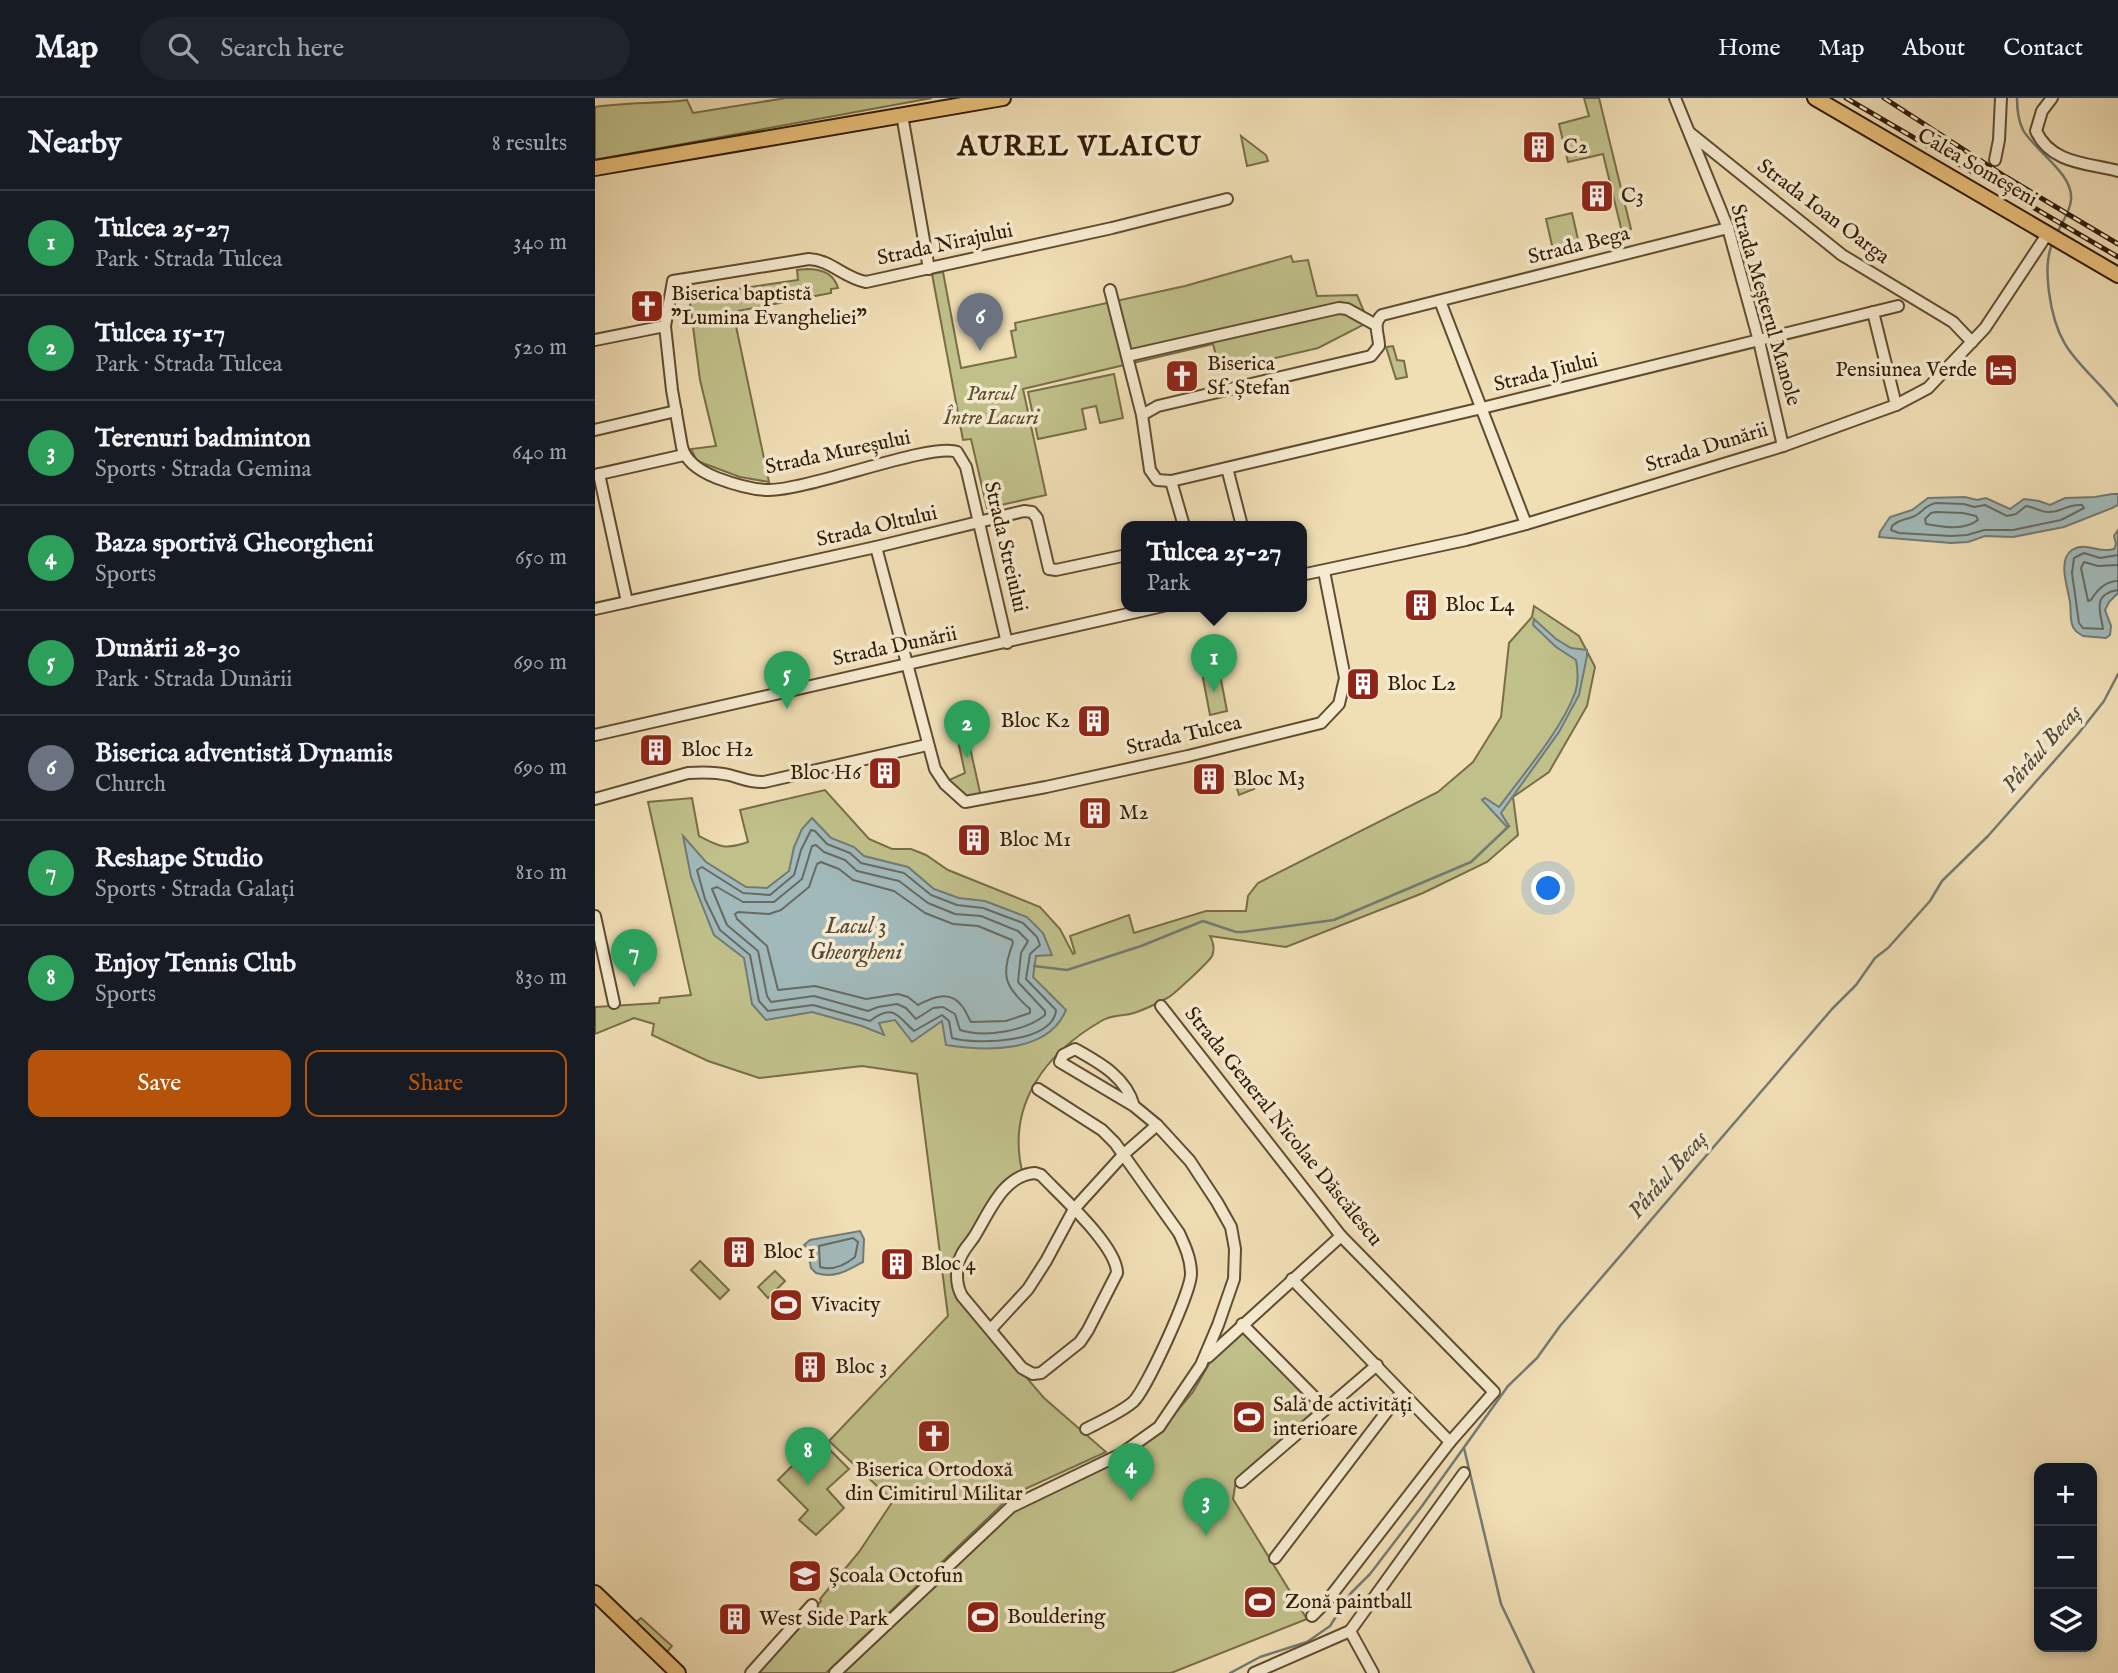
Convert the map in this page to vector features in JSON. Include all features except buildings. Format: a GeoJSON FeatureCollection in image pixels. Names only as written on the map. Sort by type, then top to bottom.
{"type":"FeatureCollection","features":[{"type":"Feature","properties":{"kind":"main road"},"geometry":{"type":"LineString","coordinates":[[595,168],[1003,98]]}},
{"type":"Feature","properties":{"kind":"main road","name":"Calea Someșeni"},"geometry":{"type":"LineString","coordinates":[[1815,98],[2118,275]]}},
{"type":"Feature","properties":{"kind":"main road"},"geometry":{"type":"LineString","coordinates":[[595,1592],[678,1673]]}},
{"type":"Feature","properties":{"kind":"street","name":"Strada Meșterul Manole"},"geometry":{"type":"LineString","coordinates":[[1675,98],[1728,228],[1759,341],[1783,446]]}},
{"type":"Feature","properties":{"kind":"street"},"geometry":{"type":"LineString","coordinates":[[1995,160],[2001,98]]}},
{"type":"Feature","properties":{"kind":"street"},"geometry":{"type":"LineString","coordinates":[[2052,98],[2037,122],[2036,131],[2045,144],[2065,160],[2118,171]]}},
{"type":"Feature","properties":{"kind":"street"},"geometry":{"type":"LineString","coordinates":[[902,116],[929,269]]}},
{"type":"Feature","properties":{"kind":"street","name":"Strada Ioan Oarga"},"geometry":{"type":"LineString","coordinates":[[1688,132],[1842,255],[1953,322],[1972,342]]}},
{"type":"Feature","properties":{"kind":"street","name":"Strada Nirajului"},"geometry":{"type":"LineString","coordinates":[[666,326],[673,281],[809,260],[824,261],[849,277],[866,282],[1112,228],[1227,199]]}},
{"type":"Feature","properties":{"kind":"street","name":"Strada Bega"},"geometry":{"type":"LineString","coordinates":[[1376,325],[1377,319],[1382,315],[1728,228]]}},
{"type":"Feature","properties":{"kind":"street","name":"Strada Dunării"},"geometry":{"type":"LineString","coordinates":[[1307,574],[1526,524],[1783,446],[1896,405],[1928,388],[1972,342],[2053,236]]}},
{"type":"Feature","properties":{"kind":"street"},"geometry":{"type":"LineString","coordinates":[[1110,290],[1142,415],[1152,474],[1157,480],[1171,481],[1183,521]]}},
{"type":"Feature","properties":{"kind":"street"},"geometry":{"type":"LineString","coordinates":[[1440,301],[1526,524]]}},
{"type":"Feature","properties":{"kind":"street","name":"Strada Jiului"},"geometry":{"type":"LineString","coordinates":[[1171,481],[1898,306]]}},
{"type":"Feature","properties":{"kind":"street"},"geometry":{"type":"LineString","coordinates":[[1127,356],[1339,308],[1347,309],[1376,325],[1379,346],[1371,356],[1158,407],[1142,415]]}},
{"type":"Feature","properties":{"kind":"street"},"geometry":{"type":"LineString","coordinates":[[1873,312],[1896,405]]}},
{"type":"Feature","properties":{"kind":"street"},"geometry":{"type":"LineString","coordinates":[[595,340],[666,326],[684,455],[597,474],[627,602]]}},
{"type":"Feature","properties":{"kind":"street"},"geometry":{"type":"LineString","coordinates":[[595,430],[676,411]]}},
{"type":"Feature","properties":{"kind":"street","name":"Strada Mureșului"},"geometry":{"type":"LineString","coordinates":[[684,455],[695,466],[713,476],[750,488],[770,490],[942,451],[957,452],[963,461]]}},
{"type":"Feature","properties":{"kind":"street","name":"Strada Streiului"},"geometry":{"type":"LineString","coordinates":[[963,461],[1007,643]]}},
{"type":"Feature","properties":{"kind":"street"},"geometry":{"type":"LineString","coordinates":[[1227,468],[1241,521]]}},
{"type":"Feature","properties":{"kind":"street","name":"Strada Oltului"},"geometry":{"type":"LineString","coordinates":[[595,609],[876,547],[1024,511],[1032,512],[1037,518],[1049,569],[1056,570],[1121,556]]}},
{"type":"Feature","properties":{"kind":"street","name":"Strada Tulcea"},"geometry":{"type":"LineString","coordinates":[[876,547],[927,745],[940,778],[960,799],[971,802],[1188,756],[1321,723],[1339,704],[1345,678],[1324,571]]}},
{"type":"Feature","properties":{"kind":"street","name":"Strada Dunării"},"geometry":{"type":"LineString","coordinates":[[595,735],[1138,612]]}},
{"type":"Feature","properties":{"kind":"street"},"geometry":{"type":"LineString","coordinates":[[595,799],[688,773],[727,774],[750,782],[764,782],[927,745]]}},
{"type":"Feature","properties":{"kind":"street"},"geometry":{"type":"LineString","coordinates":[[595,916],[614,1003]]}},
{"type":"Feature","properties":{"kind":"street","name":"Strada General Nicolae Dăscălescu"},"geometry":{"type":"LineString","coordinates":[[1161,1006],[1341,1236],[1494,1392],[1450,1442]]}},
{"type":"Feature","properties":{"kind":"street"},"geometry":{"type":"LineString","coordinates":[[835,1673],[1011,1507],[1121,1454],[1150,1435],[1182,1397],[1201,1365],[1234,1279],[1235,1249],[1231,1227],[1190,1161],[1157,1125],[1134,1106],[1061,1062],[1062,1055],[1076,1049],[1108,1067],[1131,1094],[1134,1106]]}},
{"type":"Feature","properties":{"kind":"street"},"geometry":{"type":"LineString","coordinates":[[1038,1089],[1102,1130],[1124,1154],[1182,1240],[1189,1259],[1190,1283],[1169,1335],[1139,1394],[1125,1407],[1086,1429]]}},
{"type":"Feature","properties":{"kind":"street"},"geometry":{"type":"LineString","coordinates":[[991,1329],[1028,1289],[1074,1209],[1124,1154],[1157,1125]]}},
{"type":"Feature","properties":{"kind":"street"},"geometry":{"type":"LineString","coordinates":[[1035,1173],[1041,1175],[1104,1244],[1117,1264],[1114,1282],[1080,1342],[1041,1373],[1033,1374],[1023,1368],[991,1329],[958,1288],[957,1277],[962,1253],[1006,1187],[1023,1174],[1035,1173]]}},
{"type":"Feature","properties":{"kind":"street"},"geometry":{"type":"LineString","coordinates":[[1201,1365],[1242,1324],[1341,1236]]}},
{"type":"Feature","properties":{"kind":"street"},"geometry":{"type":"LineString","coordinates":[[1292,1279],[1450,1442],[1327,1601],[1312,1616]]}},
{"type":"Feature","properties":{"kind":"street"},"geometry":{"type":"LineString","coordinates":[[1242,1324],[1326,1409]]}},
{"type":"Feature","properties":{"kind":"street"},"geometry":{"type":"LineString","coordinates":[[1241,1482],[1377,1365]]}},
{"type":"Feature","properties":{"kind":"street"},"geometry":{"type":"LineString","coordinates":[[1275,1558],[1401,1393]]}},
{"type":"Feature","properties":{"kind":"street"},"geometry":{"type":"LineString","coordinates":[[1254,1673],[1350,1631],[1464,1473]]}},
{"type":"Feature","properties":{"kind":"street"},"geometry":{"type":"LineString","coordinates":[[751,1673],[812,1605]]}},
{"type":"Feature","properties":{"kind":"street"},"geometry":{"type":"LineString","coordinates":[[1350,1631],[1373,1673]]}},
{"type":"Feature","properties":{"kind":"green space"},"geometry":{"type":"Polygon","coordinates":[[[786,98],[932,98],[595,160],[595,107],[687,100],[693,113],[786,98]]]}},
{"type":"Feature","properties":{"kind":"green space"},"geometry":{"type":"Polygon","coordinates":[[[1584,98],[1599,98],[1631,229],[1622,232],[1603,154],[1568,162],[1559,124],[1589,116],[1584,98]]]}},
{"type":"Feature","properties":{"kind":"green space"},"geometry":{"type":"Polygon","coordinates":[[[1241,136],[1266,155],[1268,161],[1247,166],[1241,136]]]}},
{"type":"Feature","properties":{"kind":"green space"},"geometry":{"type":"Polygon","coordinates":[[[1572,213],[1580,248],[1554,254],[1546,219],[1572,213]]]}},
{"type":"Feature","properties":{"kind":"green space","name":"Parcul Între Lacuri"},"geometry":{"type":"Polygon","coordinates":[[[1291,256],[1293,262],[1308,260],[1317,296],[1357,295],[1365,314],[1365,324],[1318,348],[1220,371],[1213,344],[1023,389],[1046,495],[987,508],[971,439],[963,440],[932,274],[943,272],[961,368],[1016,357],[1011,331],[1016,330],[1015,323],[1185,286],[1291,256]]]}},
{"type":"Feature","properties":{"kind":"green space"},"geometry":{"type":"Polygon","coordinates":[[[797,270],[826,273],[838,288],[831,289],[831,293],[733,312],[769,482],[740,477],[697,461],[691,449],[716,446],[700,380],[689,296],[798,280],[797,270]]]}},
{"type":"Feature","properties":{"kind":"green space"},"geometry":{"type":"Polygon","coordinates":[[[1393,346],[1397,360],[1404,361],[1407,377],[1396,379],[1386,347],[1393,346]]]}},
{"type":"Feature","properties":{"kind":"green space"},"geometry":{"type":"Polygon","coordinates":[[[1114,374],[1123,418],[1100,423],[1096,406],[1082,409],[1086,429],[1038,439],[1028,392],[1114,374]]]}},
{"type":"Feature","properties":{"kind":"green space"},"geometry":{"type":"Polygon","coordinates":[[[1534,606],[1579,636],[1595,667],[1587,706],[1549,772],[1513,797],[1518,835],[1487,862],[1423,893],[1286,947],[1210,936],[1212,956],[1169,997],[1130,1014],[1107,1018],[1082,1033],[1047,1065],[1035,1084],[1025,1104],[1020,1126],[1019,1150],[1023,1175],[1006,1187],[962,1253],[962,1303],[1044,1398],[1106,1452],[1012,1495],[826,1673],[755,1673],[821,1601],[859,1552],[893,1501],[829,1441],[948,1316],[917,1074],[862,1066],[759,1078],[708,1061],[652,1035],[654,1024],[634,1018],[595,1034],[595,1007],[659,1003],[660,998],[691,995],[648,802],[692,798],[699,836],[728,847],[748,842],[740,810],[825,790],[869,839],[892,849],[911,849],[926,855],[948,870],[1040,907],[1060,929],[1073,954],[1075,953],[1070,936],[1129,915],[1134,933],[1206,911],[1246,911],[1248,896],[1258,883],[1438,792],[1473,762],[1501,717],[1509,643],[1532,617],[1534,606]]]}},
{"type":"Feature","properties":{"kind":"green space"},"geometry":{"type":"Polygon","coordinates":[[[1219,669],[1227,711],[1210,715],[1202,673],[1219,669]]]}},
{"type":"Feature","properties":{"kind":"green space"},"geometry":{"type":"Polygon","coordinates":[[[982,725],[969,743],[981,797],[969,799],[947,781],[965,773],[956,732],[982,725]]]}},
{"type":"Feature","properties":{"kind":"green space"},"geometry":{"type":"Polygon","coordinates":[[[1248,771],[1254,789],[1239,795],[1233,775],[1248,771]]]}},
{"type":"Feature","properties":{"kind":"green space"},"geometry":{"type":"Polygon","coordinates":[[[700,1261],[729,1290],[720,1299],[691,1270],[700,1261]]]}},
{"type":"Feature","properties":{"kind":"green space","name":"Vivacity"},"geometry":{"type":"Polygon","coordinates":[[[775,1271],[785,1281],[768,1298],[758,1287],[775,1271]]]}},
{"type":"Feature","properties":{"kind":"green space"},"geometry":{"type":"Polygon","coordinates":[[[1237,1334],[1246,1334],[1319,1410],[1236,1480],[1233,1499],[1307,1619],[1171,1673],[843,1673],[1022,1503],[1123,1460],[1161,1430],[1193,1392],[1213,1357],[1237,1334]]]}},
{"type":"Feature","properties":{"kind":"green space"},"geometry":{"type":"Polygon","coordinates":[[[819,1439],[849,1469],[827,1489],[844,1508],[816,1535],[799,1520],[808,1510],[778,1480],[819,1439]]]}},
{"type":"Feature","properties":{"kind":"green space"},"geometry":{"type":"Polygon","coordinates":[[[641,1618],[672,1646],[667,1652],[635,1623],[641,1618]]]}},
{"type":"Feature","properties":{"kind":"water"},"geometry":{"type":"Polygon","coordinates":[[[2118,494],[2118,505],[2112,508],[2064,527],[2013,537],[1985,536],[1968,542],[1951,543],[1879,537],[1890,517],[1912,510],[1928,498],[1986,498],[2010,509],[2024,499],[2050,505],[2065,498],[2118,494]]]}},
{"type":"Feature","properties":{"kind":"water"},"geometry":{"type":"Polygon","coordinates":[[[2118,530],[2118,593],[2105,610],[2111,626],[2110,635],[2106,638],[2083,636],[2075,630],[2071,622],[2065,560],[2072,550],[2077,548],[2114,549],[2114,536],[2118,530]]]}},
{"type":"Feature","properties":{"kind":"water"},"geometry":{"type":"Polygon","coordinates":[[[1534,619],[1556,639],[1571,648],[1587,650],[1587,656],[1579,695],[1559,732],[1501,813],[1509,826],[1507,827],[1482,800],[1485,798],[1499,807],[1551,737],[1568,708],[1577,685],[1576,660],[1556,647],[1533,625],[1534,619]]]}},
{"type":"Feature","properties":{"kind":"water","name":"Lacul 3 Gheorgheni"},"geometry":{"type":"Polygon","coordinates":[[[812,818],[831,838],[854,847],[864,856],[908,867],[934,889],[959,898],[985,901],[1027,917],[1043,933],[1052,955],[1036,956],[1033,977],[1066,1010],[1057,1024],[1045,1035],[1030,1042],[1014,1046],[979,1048],[946,1045],[942,1021],[912,1042],[895,1020],[879,1023],[884,1035],[812,1012],[766,1020],[752,1004],[744,958],[714,935],[691,877],[683,836],[706,862],[746,887],[767,888],[789,871],[794,847],[802,829],[812,818]]]}},
{"type":"Feature","properties":{"kind":"water"},"geometry":{"type":"Polygon","coordinates":[[[860,1231],[864,1239],[863,1262],[835,1274],[823,1275],[811,1268],[809,1258],[813,1254],[804,1245],[810,1240],[860,1231]]]}},
{"type":"Feature","properties":{"kind":"waterway","name":"Pârâul Becaș"},"geometry":{"type":"LineString","coordinates":[[2017,98],[2023,130],[2060,172],[2070,190],[2069,209],[2056,235]]}},
{"type":"Feature","properties":{"kind":"waterway","name":"Pârâul Becaș"},"geometry":{"type":"LineString","coordinates":[[2052,244],[2048,280],[2058,330],[2073,356],[2118,406]]}},
{"type":"Feature","properties":{"kind":"waterway","name":"Pârâul Becaș"},"geometry":{"type":"LineString","coordinates":[[1230,1673],[1260,1657],[1307,1642],[1330,1626],[1351,1593],[1370,1574],[1422,1506],[1508,1386],[1537,1358],[1560,1326],[1832,1009],[1856,985],[1875,958],[1888,948],[1930,901],[1942,881],[1988,836],[2078,734],[2104,701],[2118,674]]}},
{"type":"Feature","properties":{"kind":"waterway"},"geometry":{"type":"LineString","coordinates":[[1034,966],[1067,970],[1141,946],[1203,921],[1243,932],[1334,920],[1471,862],[1509,826]]}},
{"type":"Feature","properties":{"kind":"waterway"},"geometry":{"type":"LineString","coordinates":[[1464,1448],[1501,1604],[1534,1673]]}},
{"type":"Feature","properties":{"kind":"railway"},"geometry":{"type":"LineString","coordinates":[[1846,98],[2118,257]]}},
{"type":"Feature","properties":{"kind":"railway"},"geometry":{"type":"LineString","coordinates":[[1884,98],[2006,177],[2118,244]]}},
{"type":"Feature","properties":{"kind":"place","name":"C2"},"geometry":{"type":"Point","coordinates":[1539,147]}},
{"type":"Feature","properties":{"kind":"place","name":"C3"},"geometry":{"type":"Point","coordinates":[1597,196]}},
{"type":"Feature","properties":{"kind":"place","name":"Biserica baptistă \"Lumina Evangheliei\""},"geometry":{"type":"Point","coordinates":[647,306]}},
{"type":"Feature","properties":{"kind":"place","name":"Biserica adventistă Dynamis"},"geometry":{"type":"Point","coordinates":[980,351]}},
{"type":"Feature","properties":{"kind":"place","name":"Pensiunea Verde"},"geometry":{"type":"Point","coordinates":[2001,370]}},
{"type":"Feature","properties":{"kind":"place","name":"Biserica Sf. Ștefan"},"geometry":{"type":"Point","coordinates":[1182,376]}},
{"type":"Feature","properties":{"kind":"place","name":"Bloc L4"},"geometry":{"type":"Point","coordinates":[1421,605]}},
{"type":"Feature","properties":{"kind":"place","name":"Bloc L2"},"geometry":{"type":"Point","coordinates":[1363,684]}},
{"type":"Feature","properties":{"kind":"place","name":"Tulcea 25-27"},"geometry":{"type":"Point","coordinates":[1214,692]}},
{"type":"Feature","properties":{"kind":"place","name":"Dunării 28-30"},"geometry":{"type":"Point","coordinates":[787,709]}},
{"type":"Feature","properties":{"kind":"place","name":"Bloc K2"},"geometry":{"type":"Point","coordinates":[1094,721]}},
{"type":"Feature","properties":{"kind":"place","name":"Bloc H2"},"geometry":{"type":"Point","coordinates":[656,750]}},
{"type":"Feature","properties":{"kind":"place","name":"Tulcea 15-17"},"geometry":{"type":"Point","coordinates":[967,758]}},
{"type":"Feature","properties":{"kind":"place","name":"Bloc H6"},"geometry":{"type":"Point","coordinates":[885,773]}},
{"type":"Feature","properties":{"kind":"place","name":"Bloc M3"},"geometry":{"type":"Point","coordinates":[1209,779]}},
{"type":"Feature","properties":{"kind":"place","name":"M2"},"geometry":{"type":"Point","coordinates":[1095,813]}},
{"type":"Feature","properties":{"kind":"place","name":"Bloc M1"},"geometry":{"type":"Point","coordinates":[974,840]}},
{"type":"Feature","properties":{"kind":"place","name":"Reshape Studio"},"geometry":{"type":"Point","coordinates":[634,987]}},
{"type":"Feature","properties":{"kind":"place","name":"Bloc 1"},"geometry":{"type":"Point","coordinates":[739,1252]}},
{"type":"Feature","properties":{"kind":"place","name":"Bloc 4"},"geometry":{"type":"Point","coordinates":[897,1264]}},
{"type":"Feature","properties":{"kind":"place","name":"Vivacity"},"geometry":{"type":"Point","coordinates":[786,1305]}},
{"type":"Feature","properties":{"kind":"place","name":"Bloc 3"},"geometry":{"type":"Point","coordinates":[810,1367]}},
{"type":"Feature","properties":{"kind":"place","name":"Sală de activități interioare"},"geometry":{"type":"Point","coordinates":[1249,1417]}},
{"type":"Feature","properties":{"kind":"place","name":"Biserica Ortodoxă din Cimitirul Militar"},"geometry":{"type":"Point","coordinates":[934,1436]}},
{"type":"Feature","properties":{"kind":"place","name":"Enjoy Tennis Club"},"geometry":{"type":"Point","coordinates":[808,1485]}},
{"type":"Feature","properties":{"kind":"place","name":"Baza sportivă Gheorgheni"},"geometry":{"type":"Point","coordinates":[1131,1501]}},
{"type":"Feature","properties":{"kind":"place","name":"Terenuri badminton"},"geometry":{"type":"Point","coordinates":[1206,1536]}},
{"type":"Feature","properties":{"kind":"place","name":"Școala Octofun"},"geometry":{"type":"Point","coordinates":[805,1576]}},
{"type":"Feature","properties":{"kind":"place","name":"Zonă paintball"},"geometry":{"type":"Point","coordinates":[1260,1602]}},
{"type":"Feature","properties":{"kind":"place","name":"Bouldering"},"geometry":{"type":"Point","coordinates":[983,1617]}},
{"type":"Feature","properties":{"kind":"place","name":"West Side Park"},"geometry":{"type":"Point","coordinates":[735,1619]}},
{"type":"Feature","properties":{"kind":"district","name":"AUREL VLAICU"},"geometry":{"type":"Point","coordinates":[1080,147]}}]}
